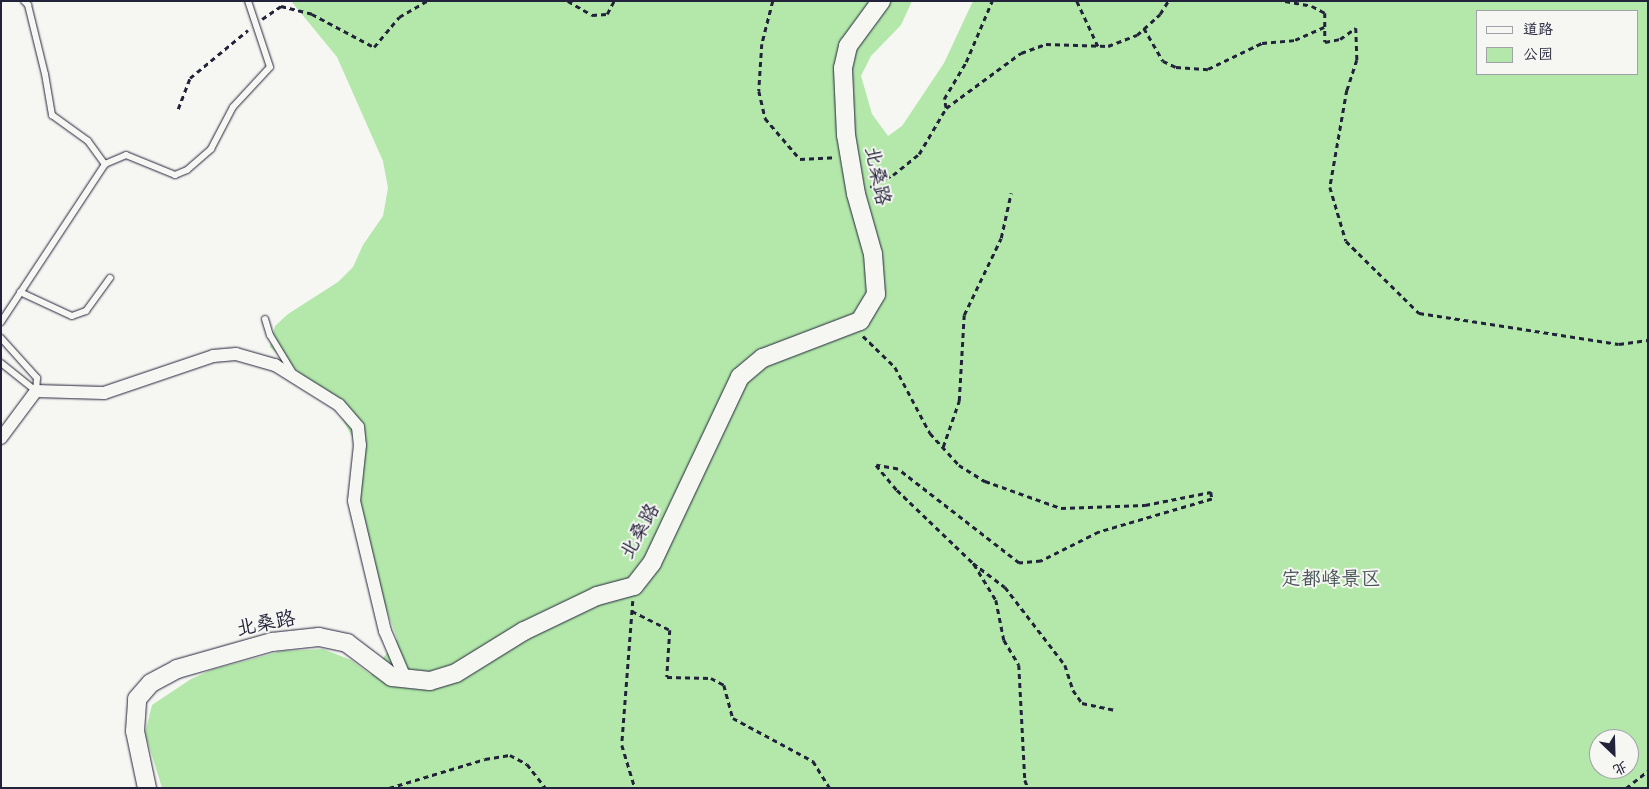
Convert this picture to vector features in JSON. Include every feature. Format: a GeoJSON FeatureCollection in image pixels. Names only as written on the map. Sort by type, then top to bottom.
{"type":"FeatureCollection","features":[{"type":"Feature","properties":{"kind":"street","name":"北桑路"},"geometry":{"type":"LineString","coordinates":[[148,788],[135,731],[137,699],[151,683],[177,669],[272,642],[319,637],[347,643],[392,677],[430,681],[456,673],[532,627],[597,596],[634,586],[652,563],[740,377],[763,358],[860,321],[876,294],[873,254],[856,194],[849,156],[842,68],[848,46],[881,1]]}},
{"type":"Feature","properties":{"kind":"street"},"geometry":{"type":"LineString","coordinates":[[1,438],[36,391],[104,393],[213,356],[236,354],[275,365],[339,405],[358,427],[360,445],[354,501],[385,631],[405,678]]}},
{"type":"Feature","properties":{"kind":"lane"},"geometry":{"type":"LineString","coordinates":[[24,1],[28,5],[45,74],[52,115],[88,141],[105,164]]}},
{"type":"Feature","properties":{"kind":"lane"},"geometry":{"type":"LineString","coordinates":[[1,322],[105,164],[126,155],[175,174],[187,170],[211,149],[233,106],[270,67],[248,1]]}},
{"type":"Feature","properties":{"kind":"lane"},"geometry":{"type":"LineString","coordinates":[[20,292],[72,316],[86,310],[110,278]]}},
{"type":"Feature","properties":{"kind":"lane"},"geometry":{"type":"LineString","coordinates":[[265,319],[270,335],[297,379]]}},
{"type":"Feature","properties":{"kind":"lane"},"geometry":{"type":"LineString","coordinates":[[1,338],[37,378],[36,391]]}},
{"type":"Feature","properties":{"kind":"lane"},"geometry":{"type":"LineString","coordinates":[[1,363],[36,391]]}},
{"type":"Feature","properties":{"kind":"path"},"geometry":{"type":"LineString","coordinates":[[178,109],[190,78],[281,6],[312,14],[374,46],[398,17],[427,1]]}},
{"type":"Feature","properties":{"kind":"path"},"geometry":{"type":"LineString","coordinates":[[522,1],[532,1]]}},
{"type":"Feature","properties":{"kind":"path"},"geometry":{"type":"LineString","coordinates":[[568,1],[592,16],[607,14],[614,1]]}},
{"type":"Feature","properties":{"kind":"path"},"geometry":{"type":"LineString","coordinates":[[773,1],[762,44],[759,90],[765,118],[800,159],[849,156]]}},
{"type":"Feature","properties":{"kind":"path"},"geometry":{"type":"LineString","coordinates":[[946,108],[944,99],[966,62],[992,1]]}},
{"type":"Feature","properties":{"kind":"path"},"geometry":{"type":"LineString","coordinates":[[1076,1],[1098,46]]}},
{"type":"Feature","properties":{"kind":"path"},"geometry":{"type":"LineString","coordinates":[[856,194],[893,175],[919,154],[946,108],[1021,53],[1046,44],[1108,46],[1137,35],[1160,14],[1168,1]]}},
{"type":"Feature","properties":{"kind":"path"},"geometry":{"type":"LineString","coordinates":[[1286,1],[1312,6],[1325,13],[1324,42],[1340,38],[1356,28],[1357,60],[1347,90],[1330,187],[1346,241],[1419,313],[1619,344],[1648,340]]}},
{"type":"Feature","properties":{"kind":"path"},"geometry":{"type":"LineString","coordinates":[[1144,28],[1163,61],[1176,67],[1208,69],[1262,43],[1295,40],[1324,27]]}},
{"type":"Feature","properties":{"kind":"path"},"geometry":{"type":"LineString","coordinates":[[943,447],[959,401],[964,315],[1001,238],[1011,193]]}},
{"type":"Feature","properties":{"kind":"path"},"geometry":{"type":"LineString","coordinates":[[860,321],[859,333],[895,367],[930,433],[959,465],[985,481],[1061,508],[1145,504],[1211,492],[1212,499],[1099,532],[1041,562],[1019,563],[898,469],[876,465],[898,490],[974,562],[1005,587],[1051,644],[1065,665],[1073,690],[1082,703],[1115,710]]}},
{"type":"Feature","properties":{"kind":"path"},"geometry":{"type":"LineString","coordinates":[[974,562],[996,600],[1004,640],[1020,665],[1025,780],[1028,788]]}},
{"type":"Feature","properties":{"kind":"path"},"geometry":{"type":"LineString","coordinates":[[634,586],[622,745],[635,788]]}},
{"type":"Feature","properties":{"kind":"path"},"geometry":{"type":"LineString","coordinates":[[632,611],[670,630],[667,677],[711,678],[724,685],[733,718],[813,761],[830,788]]}},
{"type":"Feature","properties":{"kind":"path"},"geometry":{"type":"LineString","coordinates":[[389,788],[485,759],[510,755],[527,764],[546,788]]}},
{"type":"Feature","properties":{"kind":"path"},"geometry":{"type":"LineString","coordinates":[[1626,788],[1648,771]]}},
{"type":"Feature","properties":{"kind":"green space","name":"定都峰景区"},"geometry":{"type":"Polygon","coordinates":[[[291,1],[912,1],[901,25],[871,56],[861,76],[872,114],[888,136],[902,126],[944,63],[973,1],[1648,1],[1648,788],[162,788],[145,733],[152,705],[191,679],[211,670],[282,651],[323,649],[351,660],[371,675],[397,639],[362,538],[358,448],[334,403],[270,347],[275,326],[288,314],[338,282],[353,267],[363,245],[383,216],[388,188],[383,161],[337,57],[291,1]]]}}]}
